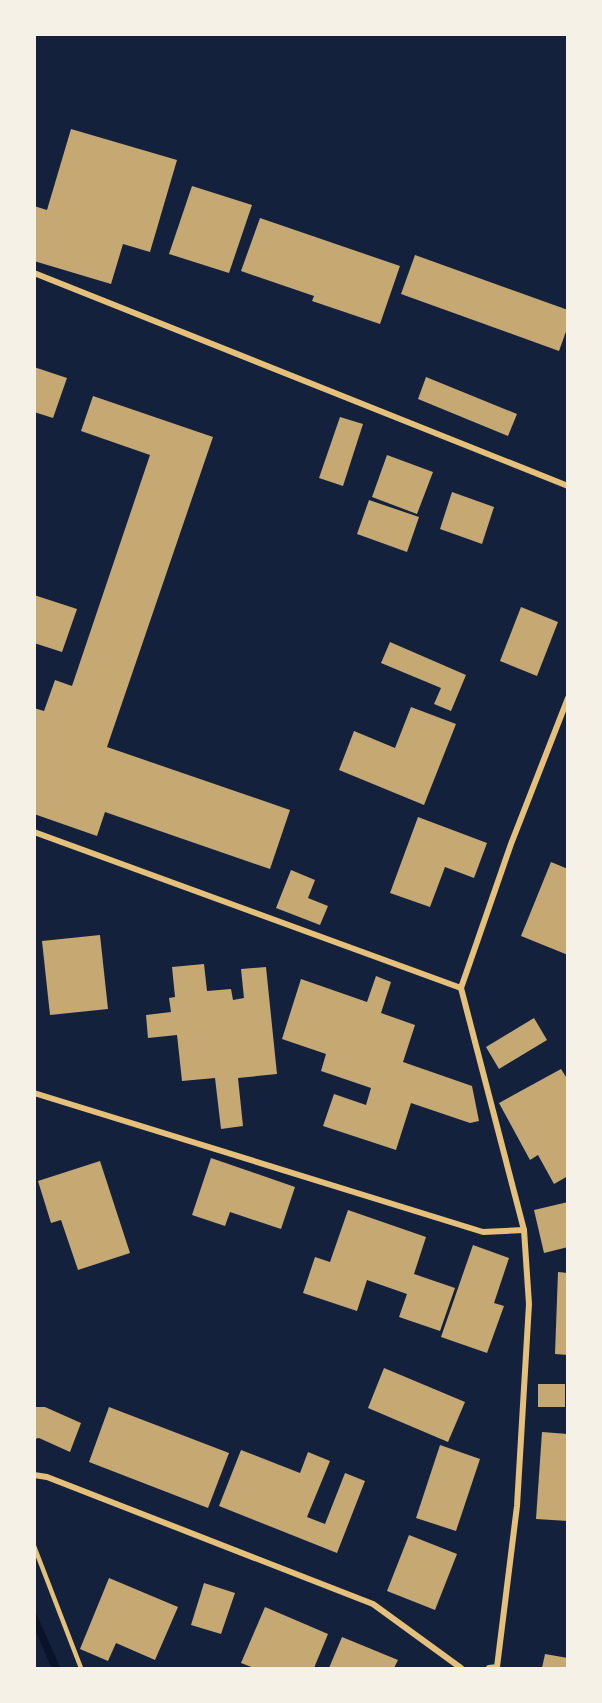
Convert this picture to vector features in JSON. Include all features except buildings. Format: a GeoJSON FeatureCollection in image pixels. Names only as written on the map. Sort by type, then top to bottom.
{"type":"FeatureCollection","features":[{"type":"Feature","properties":{"kind":"street"},"geometry":{"type":"LineString","coordinates":[[34,273],[567,486]]}},
{"type":"Feature","properties":{"kind":"street"},"geometry":{"type":"LineString","coordinates":[[489,1668],[497,1667],[517,1506],[529,1304],[524,1230],[461,988],[511,844],[567,698]]}},
{"type":"Feature","properties":{"kind":"street"},"geometry":{"type":"LineString","coordinates":[[34,832],[461,988]]}},
{"type":"Feature","properties":{"kind":"street"},"geometry":{"type":"LineString","coordinates":[[34,1093],[483,1232],[524,1230]]}},
{"type":"Feature","properties":{"kind":"street"},"geometry":{"type":"LineString","coordinates":[[34,1475],[47,1477],[373,1604],[461,1668]]}},
{"type":"Feature","properties":{"kind":"lane"},"geometry":{"type":"LineString","coordinates":[[34,1546],[81,1668]]}},
{"type":"Feature","properties":{"kind":"waterway"},"geometry":{"type":"LineString","coordinates":[[34,1618],[56,1668]]}}]}
